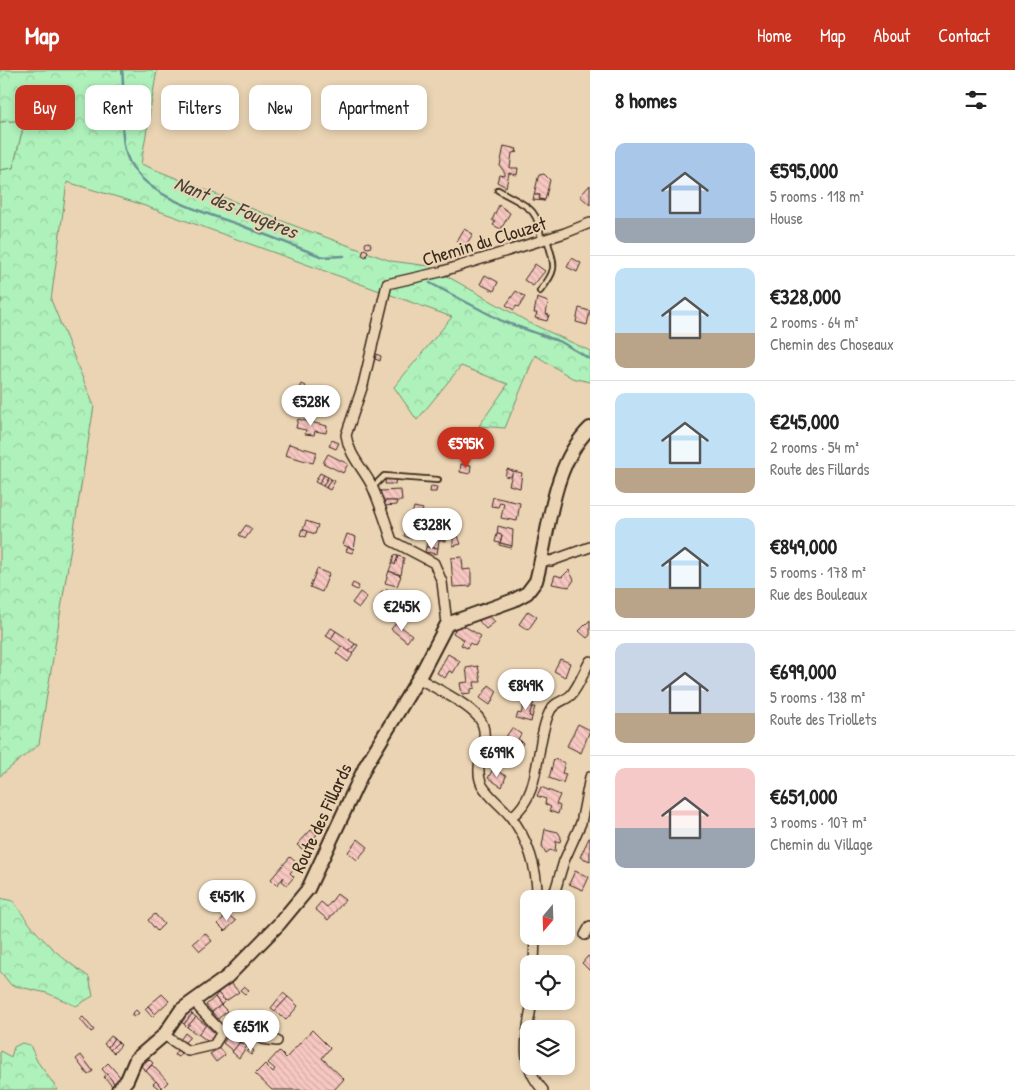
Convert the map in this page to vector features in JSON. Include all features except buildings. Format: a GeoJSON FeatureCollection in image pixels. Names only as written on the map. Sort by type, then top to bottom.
{"type":"FeatureCollection","features":[{"type":"Feature","properties":{"kind":"street","name":"Chemin du Clouzet"},"geometry":{"type":"LineString","coordinates":[[373,487],[352,455],[346,435],[363,385],[387,284],[414,280],[590,223]]}},
{"type":"Feature","properties":{"kind":"street"},"geometry":{"type":"LineString","coordinates":[[373,487],[392,541],[434,563],[442,582],[447,624],[514,600],[526,593],[536,580],[565,464],[578,439],[590,428]]}},
{"type":"Feature","properties":{"kind":"street"},"geometry":{"type":"LineString","coordinates":[[542,560],[551,561],[590,547]]}},
{"type":"Feature","properties":{"kind":"street","name":"Route des Fillards"},"geometry":{"type":"LineString","coordinates":[[118,1090],[127,1080],[136,1059],[164,1035],[181,1010],[227,977],[279,924],[308,889],[366,765],[418,678],[447,624]]}},
{"type":"Feature","properties":{"kind":"street"},"geometry":{"type":"LineString","coordinates":[[511,816],[519,811],[525,803],[532,785],[550,710],[571,694],[590,661]]}},
{"type":"Feature","properties":{"kind":"street"},"geometry":{"type":"LineString","coordinates":[[418,678],[478,717],[484,729],[478,770],[480,778],[487,792],[511,816],[531,854],[536,890]]}},
{"type":"Feature","properties":{"kind":"street"},"geometry":{"type":"LineString","coordinates":[[555,890],[564,862],[581,822],[590,777]]}},
{"type":"Feature","properties":{"kind":"street"},"geometry":{"type":"LineString","coordinates":[[585,935],[590,926]]}},
{"type":"Feature","properties":{"kind":"street"},"geometry":{"type":"LineString","coordinates":[[196,1000],[200,1008],[222,1032]]}},
{"type":"Feature","properties":{"kind":"street"},"geometry":{"type":"LineString","coordinates":[[531,1010],[526,1058],[529,1071],[543,1090]]}},
{"type":"Feature","properties":{"kind":"street"},"geometry":{"type":"LineString","coordinates":[[222,1032],[230,1031],[245,1038],[258,1036],[262,1039],[277,1041]]}},
{"type":"Feature","properties":{"kind":"street"},"geometry":{"type":"LineString","coordinates":[[164,1035],[188,1051],[214,1045],[222,1032]]}},
{"type":"Feature","properties":{"kind":"lane"},"geometry":{"type":"LineString","coordinates":[[498,190],[534,211],[540,223],[555,267],[551,278],[540,291]]}},
{"type":"Feature","properties":{"kind":"lane"},"geometry":{"type":"LineString","coordinates":[[373,487],[384,476],[438,480]]}},
{"type":"Feature","properties":{"kind":"green space"},"geometry":{"type":"Polygon","coordinates":[[[0,70],[157,70],[151,105],[151,85],[85,85],[85,130],[147,130],[141,164],[295,226],[391,261],[429,266],[530,323],[590,351],[590,382],[572,378],[535,355],[505,428],[479,426],[508,384],[461,366],[417,420],[394,387],[452,317],[134,202],[67,182],[51,300],[94,406],[39,744],[0,776],[0,306],[2,299],[0,298],[0,170],[13,168],[22,130],[75,130],[75,85],[15,85],[15,121],[0,122],[0,70]]]}},
{"type":"Feature","properties":{"kind":"green space"},"geometry":{"type":"Polygon","coordinates":[[[15,121],[15,130],[22,130],[13,168],[0,170],[0,122],[15,121]]]}},
{"type":"Feature","properties":{"kind":"green space"},"geometry":{"type":"Polygon","coordinates":[[[0,898],[13,901],[30,925],[47,943],[65,960],[89,977],[93,996],[76,1006],[47,993],[11,985],[0,971],[0,898]]]}},
{"type":"Feature","properties":{"kind":"green space"},"geometry":{"type":"Polygon","coordinates":[[[22,1043],[30,1045],[37,1061],[58,1090],[0,1090],[0,1051],[11,1057],[14,1047],[22,1043]]]}},
{"type":"Feature","properties":{"kind":"waterway","name":"Nant des Fougères"},"geometry":{"type":"LineString","coordinates":[[122,70],[123,141],[125,152],[138,174],[150,185],[180,203],[323,257],[344,256]]}},
{"type":"Feature","properties":{"kind":"waterway","name":"Nant des Fougères"},"geometry":{"type":"LineString","coordinates":[[430,283],[502,321],[561,342],[590,359]]}}]}
